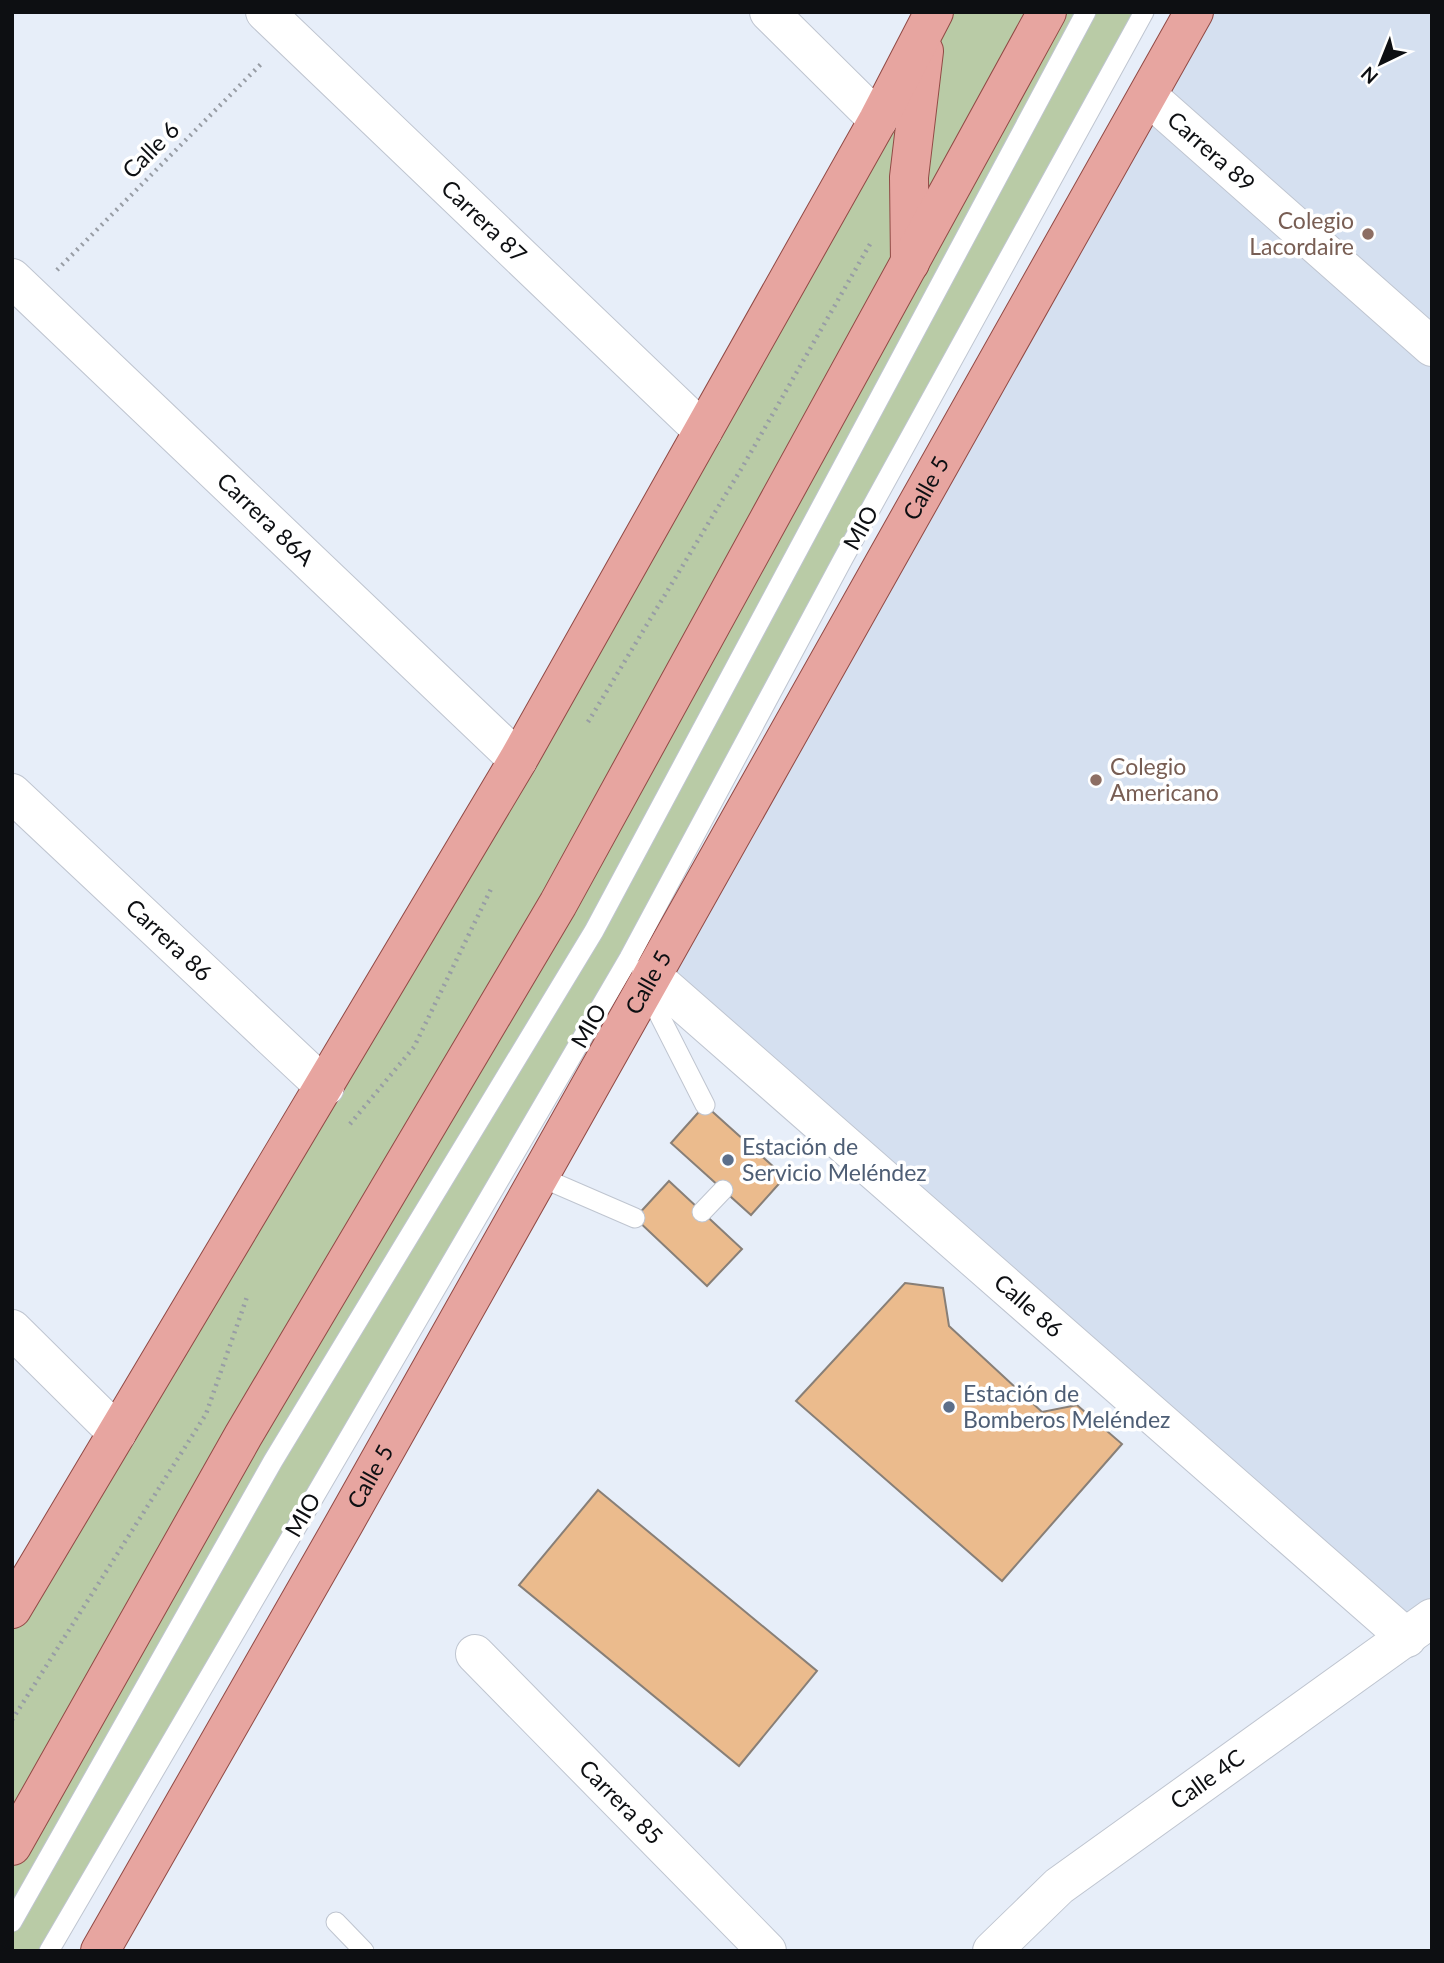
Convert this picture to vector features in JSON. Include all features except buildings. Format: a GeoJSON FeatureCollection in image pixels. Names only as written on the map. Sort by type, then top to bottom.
{"type":"FeatureCollection","features":[{"type":"Feature","properties":{"kind":"main road"},"geometry":{"type":"LineString","coordinates":[[12,1846],[243,1436],[558,904],[1047,12]]}},
{"type":"Feature","properties":{"kind":"main road","name":"Calle 5"},"geometry":{"type":"LineString","coordinates":[[100,1951],[345,1522],[1194,12]]}},
{"type":"Feature","properties":{"kind":"main road"},"geometry":{"type":"LineString","coordinates":[[12,1609],[518,760],[878,120],[930,19]]}},
{"type":"Feature","properties":{"kind":"main road"},"geometry":{"type":"LineString","coordinates":[[910,265],[909,177],[930,19]]}},
{"type":"Feature","properties":{"kind":"street"},"geometry":{"type":"LineString","coordinates":[[769,12],[878,120]]}},
{"type":"Feature","properties":{"kind":"street","name":"Carrera 87"},"geometry":{"type":"LineString","coordinates":[[277,24],[703,431]]}},
{"type":"Feature","properties":{"kind":"street","name":"Carrera 89"},"geometry":{"type":"LineString","coordinates":[[1148,96],[1432,347]]}},
{"type":"Feature","properties":{"kind":"street","name":"Carrera 86A"},"geometry":{"type":"LineString","coordinates":[[22,287],[518,760]]}},
{"type":"Feature","properties":{"kind":"street","name":"Carrera 86"},"geometry":{"type":"LineString","coordinates":[[12,793],[325,1087]]}},
{"type":"Feature","properties":{"kind":"street","name":"Calle 86"},"geometry":{"type":"LineString","coordinates":[[648,981],[1419,1628]]}},
{"type":"Feature","properties":{"kind":"street"},"geometry":{"type":"LineString","coordinates":[[12,1329],[117,1433]]}},
{"type":"Feature","properties":{"kind":"street","name":"Calle 4C"},"geometry":{"type":"LineString","coordinates":[[992,1951],[1059,1886],[1419,1628]]}},
{"type":"Feature","properties":{"kind":"street","name":"Carrera 85"},"geometry":{"type":"LineString","coordinates":[[475,1654],[767,1951]]}},
{"type":"Feature","properties":{"kind":"lane","name":"MIO"},"geometry":{"type":"LineString","coordinates":[[12,1923],[273,1461],[594,931],[1086,12]]}},
{"type":"Feature","properties":{"kind":"lane","name":"MIO"},"geometry":{"type":"LineString","coordinates":[[49,1951],[629,958],[843,559],[1144,12]]}},
{"type":"Feature","properties":{"kind":"lane"},"geometry":{"type":"LineString","coordinates":[[648,981],[705,1105]]}},
{"type":"Feature","properties":{"kind":"lane"},"geometry":{"type":"LineString","coordinates":[[538,1176],[635,1218]]}},
{"type":"Feature","properties":{"kind":"lane"},"geometry":{"type":"LineString","coordinates":[[702,1212],[723,1190]]}},
{"type":"Feature","properties":{"kind":"lane"},"geometry":{"type":"LineString","coordinates":[[336,1922],[364,1951]]}},
{"type":"Feature","properties":{"kind":"path","name":"Calle 6"},"geometry":{"type":"LineString","coordinates":[[22,287],[277,24]]}},
{"type":"Feature","properties":{"kind":"path"},"geometry":{"type":"LineString","coordinates":[[588,723],[743,466],[874,237]]}},
{"type":"Feature","properties":{"kind":"path"},"geometry":{"type":"LineString","coordinates":[[345,1130],[414,1047],[497,875]]}},
{"type":"Feature","properties":{"kind":"path"},"geometry":{"type":"LineString","coordinates":[[12,1720],[206,1414],[250,1288]]}},
{"type":"Feature","properties":{"kind":"shaded area","name":"Colegio Americano"},"geometry":{"type":"Polygon","coordinates":[[[1194,12],[1432,12],[1432,1618],[1407,1638],[651,975],[1194,12]]]}},
{"type":"Feature","properties":{"kind":"green space"},"geometry":{"type":"Polygon","coordinates":[[[934,12],[1144,12],[629,958],[49,1951],[12,1951],[12,1609],[934,12]]]}},
{"type":"Feature","properties":{"kind":"place","name":"Colegio Lacordaire"},"geometry":{"type":"Point","coordinates":[1368,234]}},
{"type":"Feature","properties":{"kind":"place","name":"Colegio Americano"},"geometry":{"type":"Point","coordinates":[1096,780]}},
{"type":"Feature","properties":{"kind":"place","name":"Estación de Servicio Meléndez"},"geometry":{"type":"Point","coordinates":[728,1160]}},
{"type":"Feature","properties":{"kind":"place","name":"Estación de Bomberos Meléndez"},"geometry":{"type":"Point","coordinates":[949,1407]}}]}
